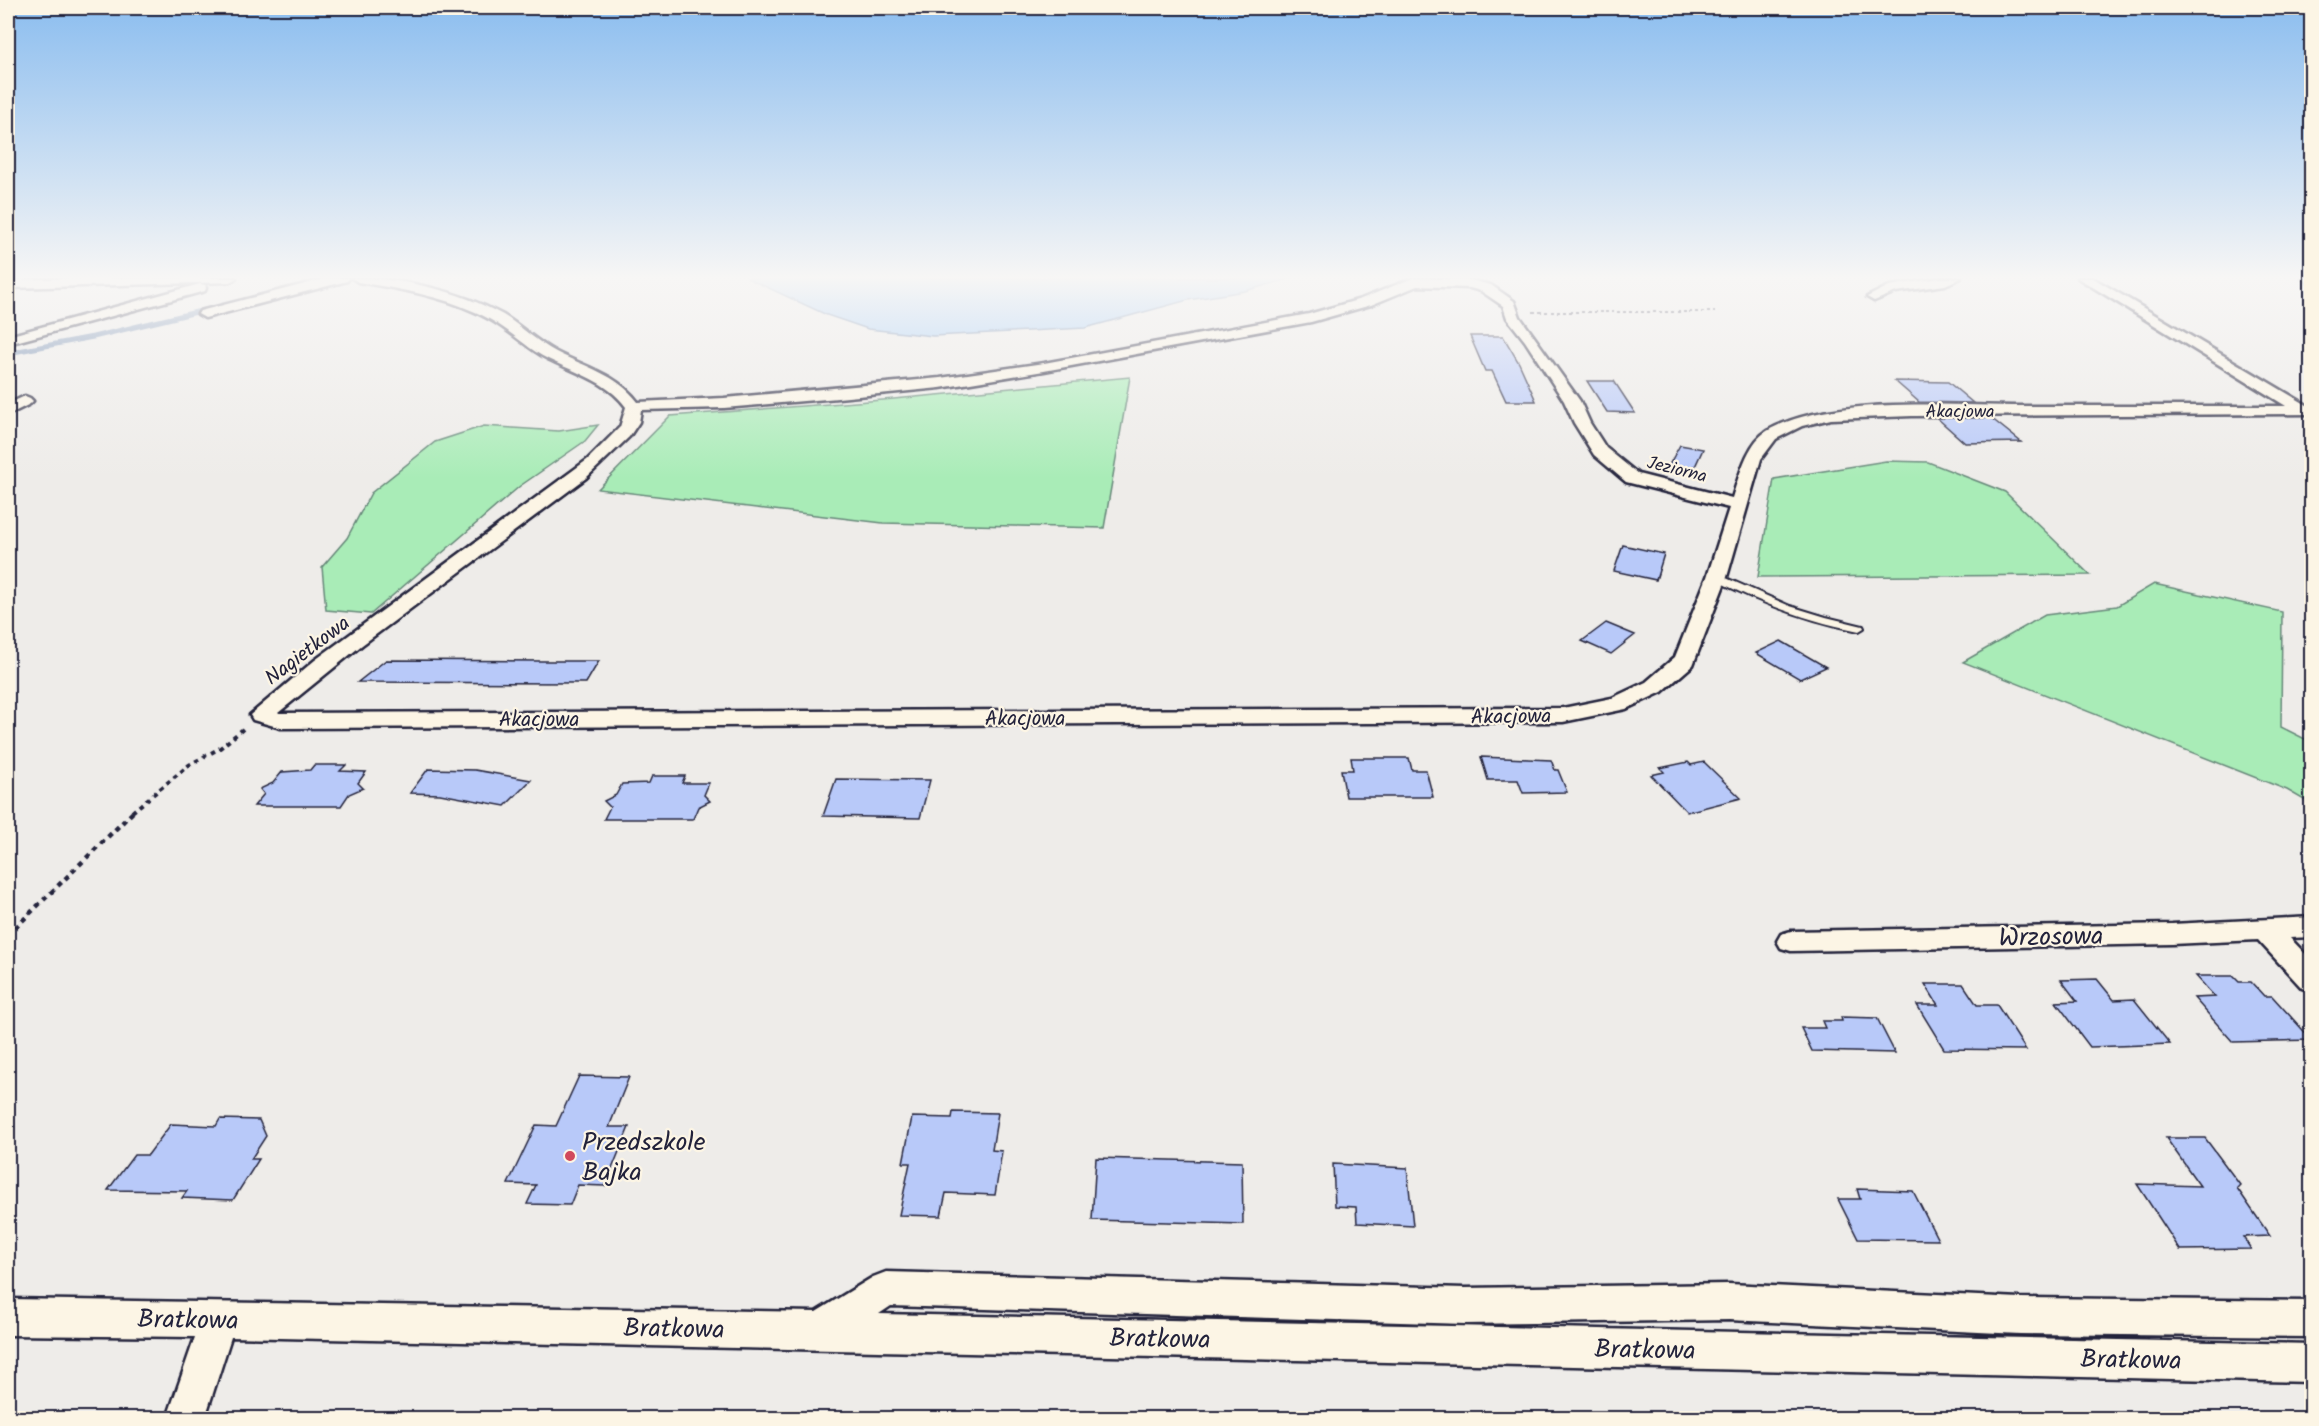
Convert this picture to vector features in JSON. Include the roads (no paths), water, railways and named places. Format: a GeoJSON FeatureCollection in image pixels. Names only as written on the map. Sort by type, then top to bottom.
{"type":"FeatureCollection","features":[{"type":"Feature","properties":{"kind":"street"},"geometry":{"type":"LineString","coordinates":[[535,345],[550,355],[604,380],[627,396],[634,407],[648,404],[735,403],[940,383],[1166,345]]}},
{"type":"Feature","properties":{"kind":"street","name":"Jeziorna"},"geometry":{"type":"LineString","coordinates":[[1535,345],[1572,401],[1582,423],[1600,451],[1632,478],[1737,505]]}},
{"type":"Feature","properties":{"kind":"street"},"geometry":{"type":"LineString","coordinates":[[2195,345],[2309,413]]}},
{"type":"Feature","properties":{"kind":"street"},"geometry":{"type":"LineString","coordinates":[[8,410],[25,400]]}},
{"type":"Feature","properties":{"kind":"street","name":"Nagietkowa"},"geometry":{"type":"LineString","coordinates":[[261,715],[294,686],[584,470],[616,442],[633,421],[634,407]]}},
{"type":"Feature","properties":{"kind":"street","name":"Akacjowa"},"geometry":{"type":"LineString","coordinates":[[261,715],[281,721],[1563,715],[1618,704],[1654,687],[1685,660],[1717,577],[1752,459],[1770,436],[1796,423],[1831,414],[1912,411],[2309,413]]}},
{"type":"Feature","properties":{"kind":"street","name":"Wrzosowa"},"geometry":{"type":"LineString","coordinates":[[1791,941],[2172,934],[2312,927]]}},
{"type":"Feature","properties":{"kind":"street"},"geometry":{"type":"LineString","coordinates":[[2265,930],[2312,980]]}},
{"type":"Feature","properties":{"kind":"street"},"geometry":{"type":"LineString","coordinates":[[820,1331],[886,1289],[1465,1306],[1730,1302],[2020,1316],[2312,1319]]}},
{"type":"Feature","properties":{"kind":"street","name":"Bratkowa"},"geometry":{"type":"LineString","coordinates":[[8,1317],[219,1319],[2312,1363]]}},
{"type":"Feature","properties":{"kind":"street"},"geometry":{"type":"LineString","coordinates":[[186,1419],[219,1319]]}},
{"type":"Feature","properties":{"kind":"lane"},"geometry":{"type":"LineString","coordinates":[[1717,577],[1802,615],[1859,628]]}},
{"type":"Feature","properties":{"kind":"waterway"},"geometry":{"type":"LineString","coordinates":[[8,353],[53,345]]}},
{"type":"Feature","properties":{"kind":"place","name":"Przedszkole Bajka"},"geometry":{"type":"Point","coordinates":[570,1156]}}]}
